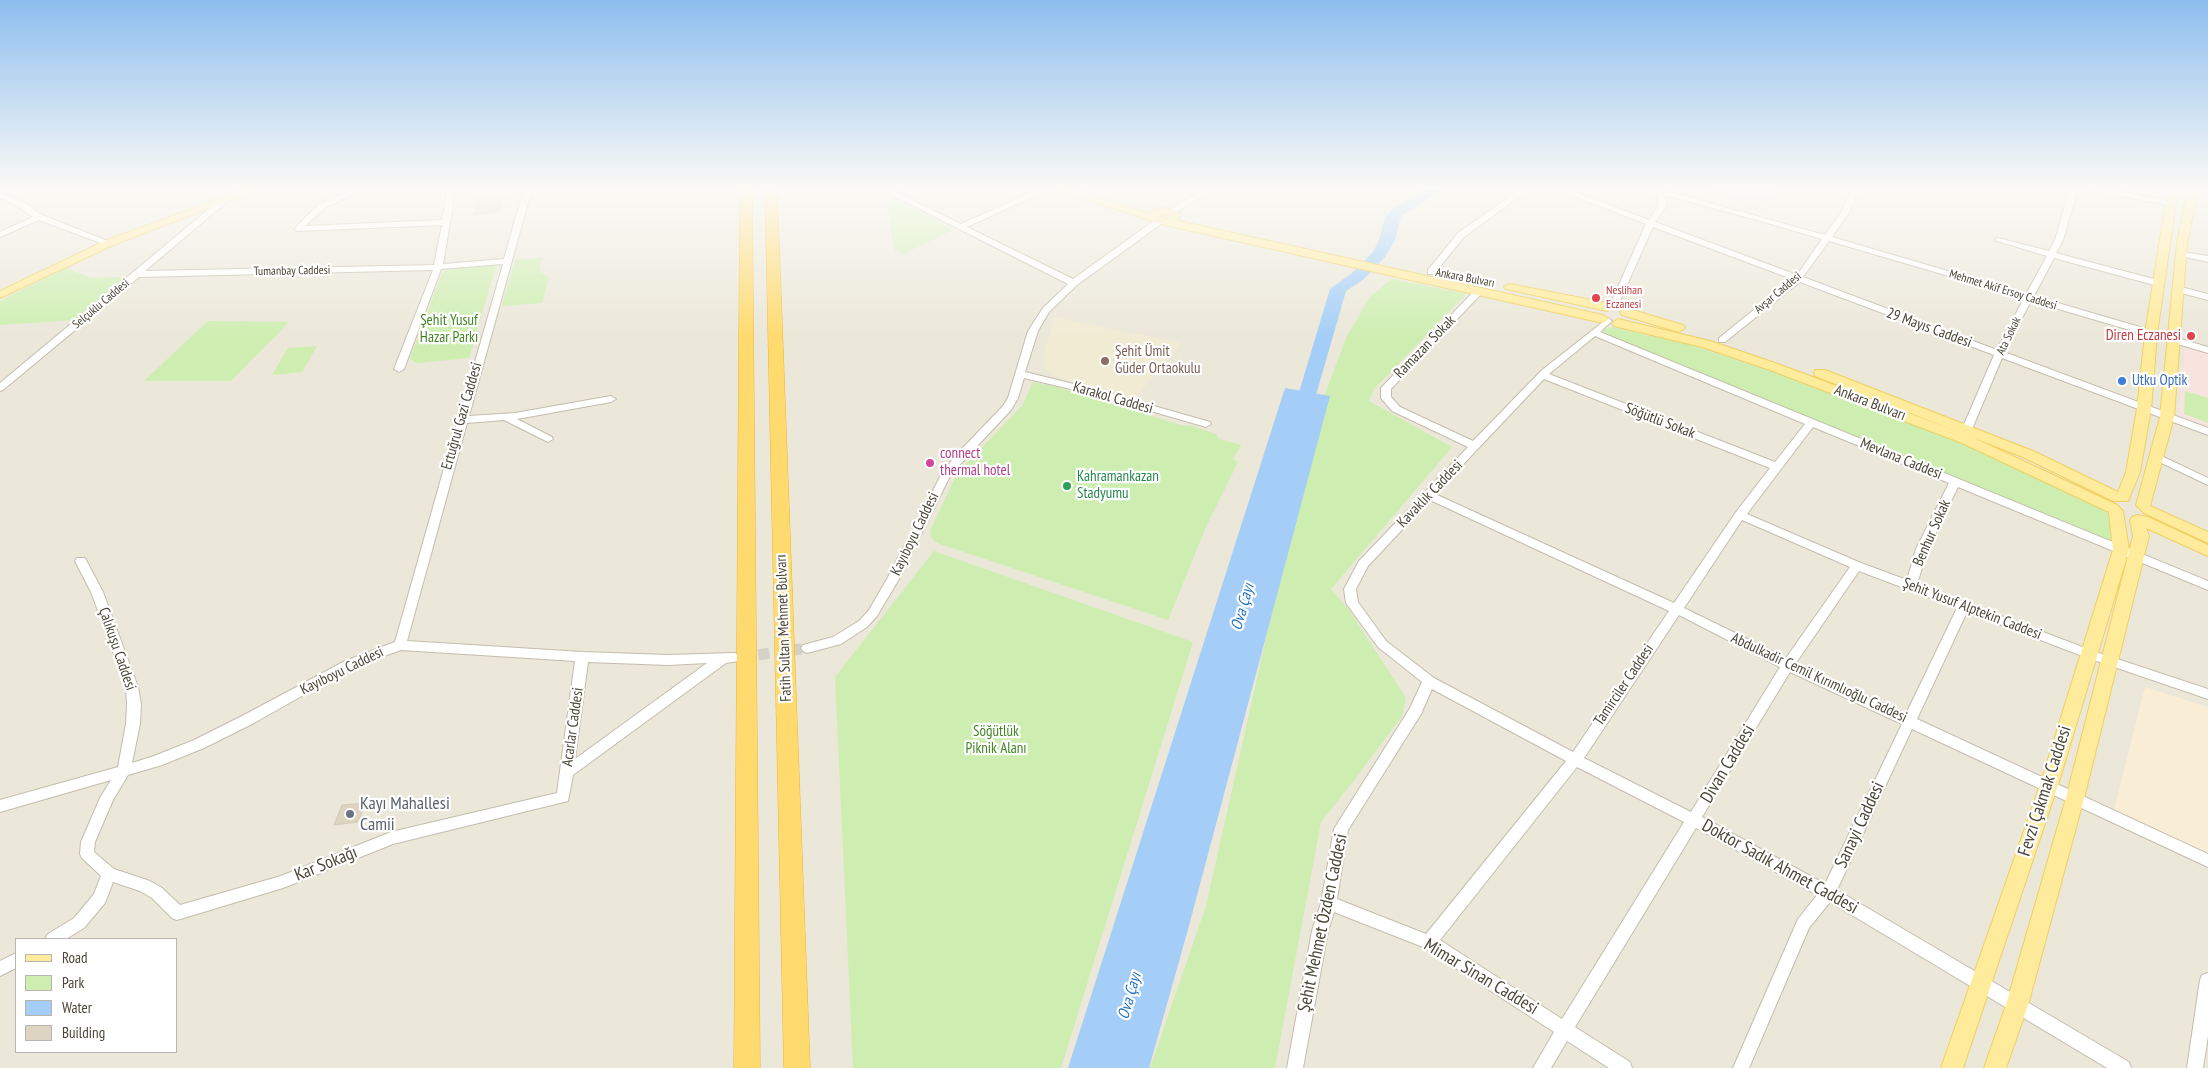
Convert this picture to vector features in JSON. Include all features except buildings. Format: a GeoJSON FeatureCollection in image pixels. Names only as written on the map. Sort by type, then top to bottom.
{"type":"FeatureCollection","features":[{"type":"Feature","properties":{"kind":"highway"},"geometry":{"type":"LineString","coordinates":[[746,238],[747,1068]]}},
{"type":"Feature","properties":{"kind":"highway","name":"Fatih Sultan Mehmet Bulvarı"},"geometry":{"type":"LineString","coordinates":[[772,238],[797,1068]]}},
{"type":"Feature","properties":{"kind":"main road"},"geometry":{"type":"LineString","coordinates":[[0,295],[123,238]]}},
{"type":"Feature","properties":{"kind":"main road"},"geometry":{"type":"LineString","coordinates":[[1255,238],[1409,272]]}},
{"type":"Feature","properties":{"kind":"main road","name":"Fevzi Çakmak Caddesi"},"geometry":{"type":"LineString","coordinates":[[1995,1068],[2017,1005],[2075,798],[2109,661],[2128,553],[2117,504],[2133,472],[2144,409],[2151,334],[2164,238]]}},
{"type":"Feature","properties":{"kind":"main road","name":"Fevzi Çakmak Caddesi"},"geometry":{"type":"LineString","coordinates":[[1952,1068],[1979,982],[2049,785],[2090,654],[2128,553],[2141,536],[2143,514],[2166,417],[2176,289],[2183,238]]}},
{"type":"Feature","properties":{"kind":"main road","name":"Ankara Bulvarı"},"geometry":{"type":"LineString","coordinates":[[1409,272],[1431,272],[1610,307],[1614,319]]}},
{"type":"Feature","properties":{"kind":"main road","name":"Ankara Bulvarı"},"geometry":{"type":"LineString","coordinates":[[1409,272],[1479,291],[1722,340],[1829,377],[2028,454],[2117,504]]}},
{"type":"Feature","properties":{"kind":"main road"},"geometry":{"type":"LineString","coordinates":[[1610,307],[1597,311],[1614,319]]}},
{"type":"Feature","properties":{"kind":"main road","name":"Ankara Bulvarı"},"geometry":{"type":"LineString","coordinates":[[1614,319],[1706,344],[1774,367],[1967,440],[2117,504]]}},
{"type":"Feature","properties":{"kind":"main road"},"geometry":{"type":"LineString","coordinates":[[2117,504],[2208,538]]}},
{"type":"Feature","properties":{"kind":"main road"},"geometry":{"type":"LineString","coordinates":[[2143,514],[2208,551]]}},
{"type":"Feature","properties":{"kind":"street"},"geometry":{"type":"LineString","coordinates":[[95,238],[109,243]]}},
{"type":"Feature","properties":{"kind":"street","name":"Selçuklu Caddesi"},"geometry":{"type":"LineString","coordinates":[[0,388],[180,238]]}},
{"type":"Feature","properties":{"kind":"street"},"geometry":{"type":"LineString","coordinates":[[399,369],[438,267],[443,238]]}},
{"type":"Feature","properties":{"kind":"street","name":"Ertuğrul Gazi Caddesi"},"geometry":{"type":"LineString","coordinates":[[400,645],[513,238]]}},
{"type":"Feature","properties":{"kind":"street"},"geometry":{"type":"LineString","coordinates":[[983,238],[1074,283]]}},
{"type":"Feature","properties":{"kind":"street","name":"Kayıboyu Caddesi"},"geometry":{"type":"LineString","coordinates":[[807,648],[837,641],[863,624],[873,613],[904,558],[937,490],[960,457],[1007,408],[1013,398],[1033,331],[1039,319],[1054,300],[1074,283],[1136,238]]}},
{"type":"Feature","properties":{"kind":"street"},"geometry":{"type":"LineString","coordinates":[[1431,272],[1459,238]]}},
{"type":"Feature","properties":{"kind":"street"},"geometry":{"type":"LineString","coordinates":[[1610,307],[1643,238]]}},
{"type":"Feature","properties":{"kind":"street","name":"29 Mayıs Caddesi"},"geometry":{"type":"LineString","coordinates":[[1687,238],[2208,432]]}},
{"type":"Feature","properties":{"kind":"street","name":"Avşar Caddesi"},"geometry":{"type":"LineString","coordinates":[[1722,340],[1798,280],[1827,238]]}},
{"type":"Feature","properties":{"kind":"street","name":"Mehmet Akif Ersoy Caddesi"},"geometry":{"type":"LineString","coordinates":[[1827,238],[2208,350]]}},
{"type":"Feature","properties":{"kind":"street","name":"Ata Sokak"},"geometry":{"type":"LineString","coordinates":[[1967,429],[1999,354],[2060,238]]}},
{"type":"Feature","properties":{"kind":"street"},"geometry":{"type":"LineString","coordinates":[[1998,240],[2158,283]]}},
{"type":"Feature","properties":{"kind":"street"},"geometry":{"type":"LineString","coordinates":[[2180,253],[2208,259]]}},
{"type":"Feature","properties":{"kind":"street","name":"Tumanbay Caddesi"},"geometry":{"type":"LineString","coordinates":[[137,274],[438,267],[506,261]]}},
{"type":"Feature","properties":{"kind":"street"},"geometry":{"type":"LineString","coordinates":[[2176,289],[2208,297]]}},
{"type":"Feature","properties":{"kind":"street","name":"Ramazan Sokak"},"geometry":{"type":"LineString","coordinates":[[1475,446],[1396,409],[1386,398],[1386,388],[1479,291]]}},
{"type":"Feature","properties":{"kind":"street","name":"Kavaklık Caddesi"},"geometry":{"type":"LineString","coordinates":[[1429,680],[1382,644],[1352,602],[1350,589],[1363,564],[1430,496],[1543,375],[1614,319]]}},
{"type":"Feature","properties":{"kind":"street","name":"Mevlana Caddesi"},"geometry":{"type":"LineString","coordinates":[[1594,333],[2208,586]]}},
{"type":"Feature","properties":{"kind":"street","name":"Karakol Caddesi"},"geometry":{"type":"LineString","coordinates":[[1020,374],[1095,392],[1206,424]]}},
{"type":"Feature","properties":{"kind":"street","name":"Söğütlü Sokak"},"geometry":{"type":"LineString","coordinates":[[1543,375],[1777,467]]}},
{"type":"Feature","properties":{"kind":"street"},"geometry":{"type":"LineString","coordinates":[[462,420],[506,416],[611,399]]}},
{"type":"Feature","properties":{"kind":"street"},"geometry":{"type":"LineString","coordinates":[[506,416],[548,439]]}},
{"type":"Feature","properties":{"kind":"street","name":"Tamirciler Caddesi"},"geometry":{"type":"LineString","coordinates":[[1429,942],[1575,760],[1740,515],[1811,422]]}},
{"type":"Feature","properties":{"kind":"street"},"geometry":{"type":"LineString","coordinates":[[2157,457],[2208,482]]}},
{"type":"Feature","properties":{"kind":"street","name":"Benhur Sokak"},"geometry":{"type":"LineString","coordinates":[[1910,586],[1922,549],[1955,481]]}},
{"type":"Feature","properties":{"kind":"street","name":"Abdulkadir Cemil Kırımlıoğlu Caddesi"},"geometry":{"type":"LineString","coordinates":[[1430,496],[1676,609],[1788,665],[2049,785],[2208,861]]}},
{"type":"Feature","properties":{"kind":"street","name":"Şehit Yusuf Alptekin Caddesi"},"geometry":{"type":"LineString","coordinates":[[1740,515],[1857,566],[2109,661],[2208,694]]}},
{"type":"Feature","properties":{"kind":"street","name":"Çalıkuşu Caddesi"},"geometry":{"type":"LineString","coordinates":[[81,561],[97,592],[132,688],[134,704],[133,724],[124,770]]}},
{"type":"Feature","properties":{"kind":"street","name":"Divan Caddesi"},"geometry":{"type":"LineString","coordinates":[[1541,1068],[1788,665],[1857,566]]}},
{"type":"Feature","properties":{"kind":"street","name":"Sanayi Caddesi"},"geometry":{"type":"LineString","coordinates":[[1742,1068],[1803,924],[1828,893],[1964,606]]}},
{"type":"Feature","properties":{"kind":"street","name":"Kayıboyu Caddesi"},"geometry":{"type":"LineString","coordinates":[[0,806],[157,761],[199,744],[349,664],[400,645],[582,657],[668,660],[728,658],[566,772]]}},
{"type":"Feature","properties":{"kind":"street","name":"Acarlar Caddesi"},"geometry":{"type":"LineString","coordinates":[[563,797],[582,657]]}},
{"type":"Feature","properties":{"kind":"street","name":"Doktor Sadık Ahmet Caddesi"},"geometry":{"type":"LineString","coordinates":[[1429,680],[1575,760],[1694,820],[1828,893],[2123,1068]]}},
{"type":"Feature","properties":{"kind":"street","name":"Şehit Mehmet Özden Caddesi"},"geometry":{"type":"LineString","coordinates":[[1295,1068],[1320,931],[1329,903],[1341,828],[1364,795],[1416,710],[1429,680]]}},
{"type":"Feature","properties":{"kind":"street"},"geometry":{"type":"LineString","coordinates":[[55,938],[79,923],[100,898],[109,874],[87,854],[88,842],[107,798],[124,770]]}},
{"type":"Feature","properties":{"kind":"street","name":"Kar Sokağı"},"geometry":{"type":"LineString","coordinates":[[109,874],[145,886],[157,893],[177,913],[283,882],[391,838],[563,797]]}},
{"type":"Feature","properties":{"kind":"street","name":"Mimar Sinan Caddesi"},"geometry":{"type":"LineString","coordinates":[[1329,903],[1429,942],[1565,1028],[1624,1068]]}},
{"type":"Feature","properties":{"kind":"street"},"geometry":{"type":"LineString","coordinates":[[0,969],[15,961]]}},
{"type":"Feature","properties":{"kind":"street"},"geometry":{"type":"LineString","coordinates":[[2194,1068],[2208,980]]}},
{"type":"Feature","properties":{"kind":"shaded area"},"geometry":{"type":"Polygon","coordinates":[[[0,238],[2208,238],[2208,1068],[0,1068],[0,238]]]}},
{"type":"Feature","properties":{"kind":"shaded area","name":"Şehit Ümit Güder Ortaokulu"},"geometry":{"type":"Polygon","coordinates":[[[1054,317],[1181,343],[1133,401],[1055,376],[1046,370],[1043,365],[1043,357],[1054,317]]]}},
{"type":"Feature","properties":{"kind":"shaded area"},"geometry":{"type":"Polygon","coordinates":[[[2185,346],[2208,352],[2208,426],[2179,415],[2185,346]]]}},
{"type":"Feature","properties":{"kind":"shaded area"},"geometry":{"type":"Polygon","coordinates":[[[2145,687],[2208,707],[2208,854],[2114,809],[2145,687]]]}},
{"type":"Feature","properties":{"kind":"green space"},"geometry":{"type":"Polygon","coordinates":[[[892,238],[937,238],[903,254],[894,250],[892,238]]]}},
{"type":"Feature","properties":{"kind":"green space"},"geometry":{"type":"Polygon","coordinates":[[[542,258],[539,270],[549,278],[542,303],[502,306],[515,260],[542,258]]]}},
{"type":"Feature","properties":{"kind":"green space","name":"Şehit Yusuf Hazar Parkı"},"geometry":{"type":"Polygon","coordinates":[[[496,266],[469,358],[417,363],[410,359],[442,273],[450,269],[496,266]]]}},
{"type":"Feature","properties":{"kind":"green space"},"geometry":{"type":"Polygon","coordinates":[[[66,268],[91,278],[129,277],[76,320],[0,325],[0,301],[66,268]]]}},
{"type":"Feature","properties":{"kind":"green space"},"geometry":{"type":"Polygon","coordinates":[[[1392,279],[1466,294],[1374,389],[1369,401],[1452,447],[1331,589],[1349,610],[1406,698],[1402,716],[1321,822],[1275,1068],[1150,1068],[1206,906],[1296,504],[1322,402],[1347,336],[1370,297],[1392,279]]]}},
{"type":"Feature","properties":{"kind":"green space"},"geometry":{"type":"Polygon","coordinates":[[[208,321],[289,322],[231,381],[144,381],[208,321]]]}},
{"type":"Feature","properties":{"kind":"green space"},"geometry":{"type":"Polygon","coordinates":[[[1611,327],[1688,344],[1812,385],[1975,448],[2109,510],[2114,544],[1594,333],[1611,327]]]}},
{"type":"Feature","properties":{"kind":"green space"},"geometry":{"type":"Polygon","coordinates":[[[317,346],[302,372],[272,375],[288,348],[317,346]]]}},
{"type":"Feature","properties":{"kind":"green space"},"geometry":{"type":"Polygon","coordinates":[[[1033,382],[1057,387],[1181,425],[1192,426],[1216,434],[1219,439],[1241,445],[1233,459],[1238,462],[1206,527],[1168,620],[937,543],[931,537],[930,531],[953,482],[963,467],[1022,406],[1033,382]]]}},
{"type":"Feature","properties":{"kind":"green space"},"geometry":{"type":"Polygon","coordinates":[[[2185,391],[2208,398],[2208,423],[2184,414],[2185,391]]]}},
{"type":"Feature","properties":{"kind":"green space","name":"Söğütlük Piknik Alanı"},"geometry":{"type":"Polygon","coordinates":[[[934,551],[1193,642],[1061,1068],[853,1068],[835,677],[934,551]]]}},
{"type":"Feature","properties":{"kind":"water"},"geometry":{"type":"Polygon","coordinates":[[[1285,388],[1330,396],[1187,933],[1149,1068],[1068,1068],[1285,388]]]}},
{"type":"Feature","properties":{"kind":"waterway","name":"Ova Çayı"},"geometry":{"type":"LineString","coordinates":[[1300,419],[1338,289],[1358,276],[1379,254],[1387,238]]}},
{"type":"Feature","properties":{"kind":"tunnel"},"geometry":{"type":"LineString","coordinates":[[742,657],[807,648]]}},
{"type":"Feature","properties":{"kind":"place","name":"Neslihan Eczanesi"},"geometry":{"type":"Point","coordinates":[1596,298]}},
{"type":"Feature","properties":{"kind":"place","name":"Diren Eczanesi"},"geometry":{"type":"Point","coordinates":[2191,336]}},
{"type":"Feature","properties":{"kind":"place","name":"Şehit Ümit Güder Ortaokulu"},"geometry":{"type":"Point","coordinates":[1105,361]}},
{"type":"Feature","properties":{"kind":"place","name":"Utku Optik"},"geometry":{"type":"Point","coordinates":[2122,381]}},
{"type":"Feature","properties":{"kind":"place","name":"connect thermal hotel"},"geometry":{"type":"Point","coordinates":[930,463]}},
{"type":"Feature","properties":{"kind":"place","name":"Kahramankazan Stadyumu"},"geometry":{"type":"Point","coordinates":[1067,486]}},
{"type":"Feature","properties":{"kind":"place","name":"Kayı Mahallesi Camii"},"geometry":{"type":"Point","coordinates":[350,814]}}]}
